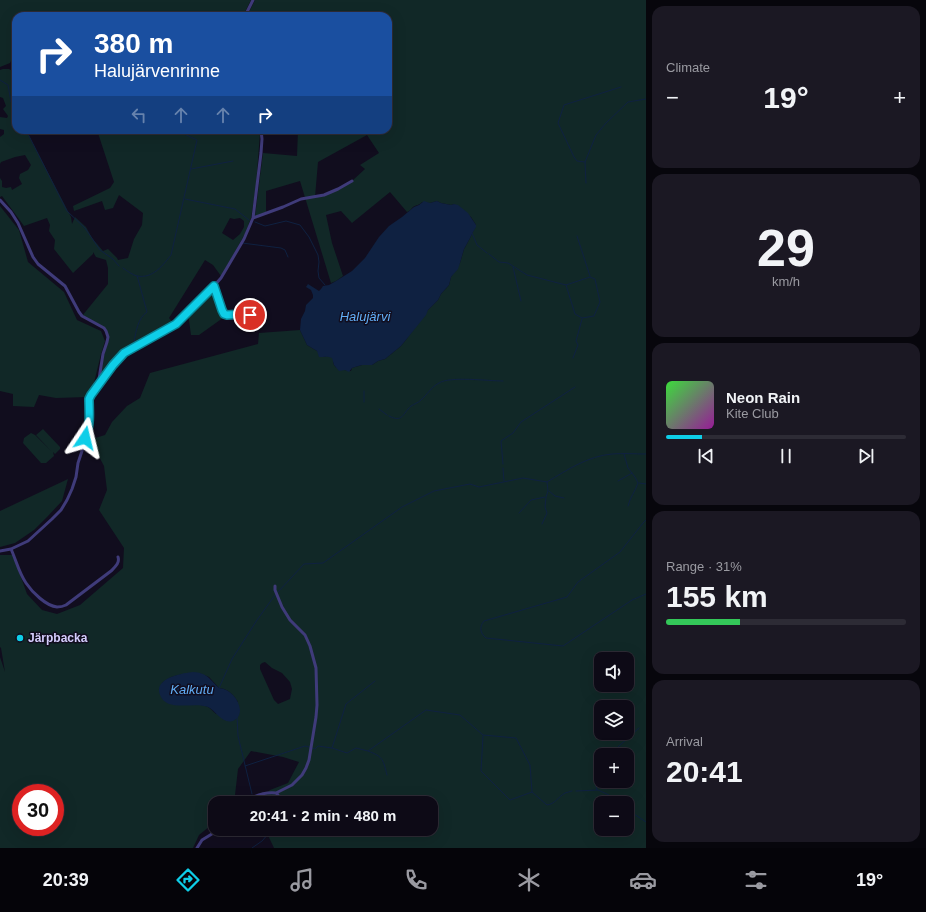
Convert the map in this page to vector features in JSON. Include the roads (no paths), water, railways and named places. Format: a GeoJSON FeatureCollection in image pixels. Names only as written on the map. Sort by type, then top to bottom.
{"type":"FeatureCollection","features":[{"type":"Feature","properties":{"kind":"street"},"geometry":{"type":"LineString","coordinates":[[247,12],[253,0]]}},
{"type":"Feature","properties":{"kind":"street"},"geometry":{"type":"LineString","coordinates":[[0,551],[28,541],[60,510],[67,500],[72,490],[78,463],[88,433],[89,399],[113,365],[124,353],[176,324],[221,278],[244,239],[253,218],[261,153],[261,134]]}},
{"type":"Feature","properties":{"kind":"street"},"geometry":{"type":"LineString","coordinates":[[253,218],[301,199],[324,195],[352,181]]}},
{"type":"Feature","properties":{"kind":"street"},"geometry":{"type":"LineString","coordinates":[[0,200],[18,222],[33,257],[38,264],[65,286],[82,316],[104,328],[106,331],[108,337],[97,386]]}},
{"type":"Feature","properties":{"kind":"street"},"geometry":{"type":"LineString","coordinates":[[214,286],[224,314],[244,314],[264,318]]}},
{"type":"Feature","properties":{"kind":"street"},"geometry":{"type":"LineString","coordinates":[[11,548],[28,586],[42,600],[56,607],[66,605],[111,571],[116,566],[119,560],[118,557]]}},
{"type":"Feature","properties":{"kind":"street"},"geometry":{"type":"LineString","coordinates":[[254,796],[276,793],[292,785],[302,775],[309,760],[316,717],[316,668],[310,646],[305,635],[290,620],[282,607],[275,586]]}},
{"type":"Feature","properties":{"kind":"street"},"geometry":{"type":"LineString","coordinates":[[262,795],[275,801],[278,795],[276,793]]}},
{"type":"Feature","properties":{"kind":"street"},"geometry":{"type":"LineString","coordinates":[[197,848],[202,840],[209,836]]}},
{"type":"Feature","properties":{"kind":"water","name":"Halujärvi"},"geometry":{"type":"Polygon","coordinates":[[[424,201],[430,203],[437,201],[451,205],[458,205],[468,213],[476,225],[464,249],[458,269],[451,277],[449,285],[438,300],[428,310],[426,315],[401,346],[385,359],[372,365],[355,367],[349,372],[345,370],[339,371],[334,365],[332,358],[319,357],[317,351],[307,345],[300,330],[301,319],[306,305],[313,298],[311,290],[306,287],[308,284],[319,291],[323,286],[329,285],[352,271],[365,258],[379,237],[389,226],[424,201]]]}},
{"type":"Feature","properties":{"kind":"water","name":"Kalkutu"},"geometry":{"type":"Polygon","coordinates":[[[193,672],[205,675],[219,688],[227,690],[236,698],[240,710],[237,718],[232,721],[228,721],[221,718],[208,707],[168,704],[163,700],[159,689],[161,684],[176,675],[193,672]]]}},
{"type":"Feature","properties":{"kind":"waterway"},"geometry":{"type":"LineString","coordinates":[[0,80],[8,85],[12,104]]}},
{"type":"Feature","properties":{"kind":"waterway"},"geometry":{"type":"LineString","coordinates":[[585,162],[577,161],[574,157],[558,123],[564,105],[621,87]]}},
{"type":"Feature","properties":{"kind":"waterway"},"geometry":{"type":"LineString","coordinates":[[586,183],[585,162],[596,135],[628,102],[646,99]]}},
{"type":"Feature","properties":{"kind":"waterway"},"geometry":{"type":"LineString","coordinates":[[28,134],[67,211],[85,228],[100,250],[113,259],[119,266]]}},
{"type":"Feature","properties":{"kind":"waterway"},"geometry":{"type":"LineString","coordinates":[[123,268],[137,276],[148,275],[157,270],[171,255],[197,140],[184,134]]}},
{"type":"Feature","properties":{"kind":"waterway"},"geometry":{"type":"LineString","coordinates":[[191,169],[233,161]]}},
{"type":"Feature","properties":{"kind":"waterway"},"geometry":{"type":"LineString","coordinates":[[185,199],[235,209],[249,220]]}},
{"type":"Feature","properties":{"kind":"waterway"},"geometry":{"type":"LineString","coordinates":[[255,222],[265,226],[286,221],[300,225],[309,237],[318,255],[319,278],[325,285]]}},
{"type":"Feature","properties":{"kind":"waterway"},"geometry":{"type":"LineString","coordinates":[[472,233],[477,245],[487,253]]}},
{"type":"Feature","properties":{"kind":"waterway"},"geometry":{"type":"LineString","coordinates":[[577,236],[590,276]]}},
{"type":"Feature","properties":{"kind":"waterway"},"geometry":{"type":"LineString","coordinates":[[242,243],[281,248],[285,250],[288,257]]}},
{"type":"Feature","properties":{"kind":"waterway"},"geometry":{"type":"LineString","coordinates":[[489,254],[499,262],[508,263],[527,275],[566,285],[590,277],[595,279],[600,302],[594,316],[582,318],[575,314],[566,285]]}},
{"type":"Feature","properties":{"kind":"waterway"},"geometry":{"type":"LineString","coordinates":[[513,267],[521,301]]}},
{"type":"Feature","properties":{"kind":"waterway"},"geometry":{"type":"LineString","coordinates":[[134,342],[139,321],[147,312],[137,276]]}},
{"type":"Feature","properties":{"kind":"waterway"},"geometry":{"type":"LineString","coordinates":[[573,358],[578,345],[576,341],[582,319]]}},
{"type":"Feature","properties":{"kind":"waterway"},"geometry":{"type":"LineString","coordinates":[[389,416],[397,419],[402,417],[411,406],[419,402],[434,387],[444,381],[460,379],[503,381]]}},
{"type":"Feature","properties":{"kind":"waterway"},"geometry":{"type":"LineString","coordinates":[[503,464],[501,441],[513,433],[521,422],[575,387]]}},
{"type":"Feature","properties":{"kind":"waterway"},"geometry":{"type":"LineString","coordinates":[[364,391],[364,402]]}},
{"type":"Feature","properties":{"kind":"waterway"},"geometry":{"type":"LineString","coordinates":[[379,409],[387,415]]}},
{"type":"Feature","properties":{"kind":"waterway"},"geometry":{"type":"LineString","coordinates":[[624,454],[628,468],[638,483],[628,506]]}},
{"type":"Feature","properties":{"kind":"waterway"},"geometry":{"type":"LineString","coordinates":[[278,592],[304,564],[323,563],[402,507],[434,491],[470,484],[479,487],[523,478],[547,482],[578,464],[603,455],[646,454]]}},
{"type":"Feature","properties":{"kind":"waterway"},"geometry":{"type":"LineString","coordinates":[[503,468],[504,481]]}},
{"type":"Feature","properties":{"kind":"waterway"},"geometry":{"type":"LineString","coordinates":[[618,481],[632,473]]}},
{"type":"Feature","properties":{"kind":"waterway"},"geometry":{"type":"LineString","coordinates":[[542,524],[547,513],[545,507],[548,491],[547,482]]}},
{"type":"Feature","properties":{"kind":"waterway"},"geometry":{"type":"LineString","coordinates":[[639,483],[646,484]]}},
{"type":"Feature","properties":{"kind":"waterway"},"geometry":{"type":"LineString","coordinates":[[549,491],[555,496],[564,498]]}},
{"type":"Feature","properties":{"kind":"waterway"},"geometry":{"type":"LineString","coordinates":[[519,513],[531,500],[545,497]]}},
{"type":"Feature","properties":{"kind":"waterway"},"geometry":{"type":"LineString","coordinates":[[646,520],[620,552],[578,582],[567,597],[484,621],[481,625],[481,630],[482,634],[486,638],[563,646],[632,600],[646,594]]}},
{"type":"Feature","properties":{"kind":"waterway"},"geometry":{"type":"LineString","coordinates":[[219,688],[232,659],[275,595]]}},
{"type":"Feature","properties":{"kind":"waterway"},"geometry":{"type":"LineString","coordinates":[[332,748],[346,704],[375,681]]}},
{"type":"Feature","properties":{"kind":"waterway"},"geometry":{"type":"LineString","coordinates":[[312,748],[315,749],[318,746],[332,748],[347,753],[356,748],[368,751],[426,710],[460,715],[483,735],[516,738],[530,765],[532,792],[547,805],[565,793],[572,791]]}},
{"type":"Feature","properties":{"kind":"waterway"},"geometry":{"type":"LineString","coordinates":[[237,716],[238,736],[252,794]]}},
{"type":"Feature","properties":{"kind":"waterway"},"geometry":{"type":"LineString","coordinates":[[617,748],[639,728]]}},
{"type":"Feature","properties":{"kind":"waterway"},"geometry":{"type":"LineString","coordinates":[[483,736],[481,771],[510,800],[532,792]]}},
{"type":"Feature","properties":{"kind":"waterway"},"geometry":{"type":"LineString","coordinates":[[245,766],[305,746],[309,747]]}},
{"type":"Feature","properties":{"kind":"waterway"},"geometry":{"type":"LineString","coordinates":[[368,751],[380,757],[385,766],[387,775]]}},
{"type":"Feature","properties":{"kind":"waterway"},"geometry":{"type":"LineString","coordinates":[[576,791],[598,790],[610,796]]}},
{"type":"Feature","properties":{"kind":"waterway"},"geometry":{"type":"LineString","coordinates":[[634,814],[646,822]]}},
{"type":"Feature","properties":{"kind":"waterway"},"geometry":{"type":"LineString","coordinates":[[252,848],[266,836]]}},
{"type":"Feature","properties":{"kind":"place","name":"Järpbacka"},"geometry":{"type":"Point","coordinates":[20,638]}}]}
